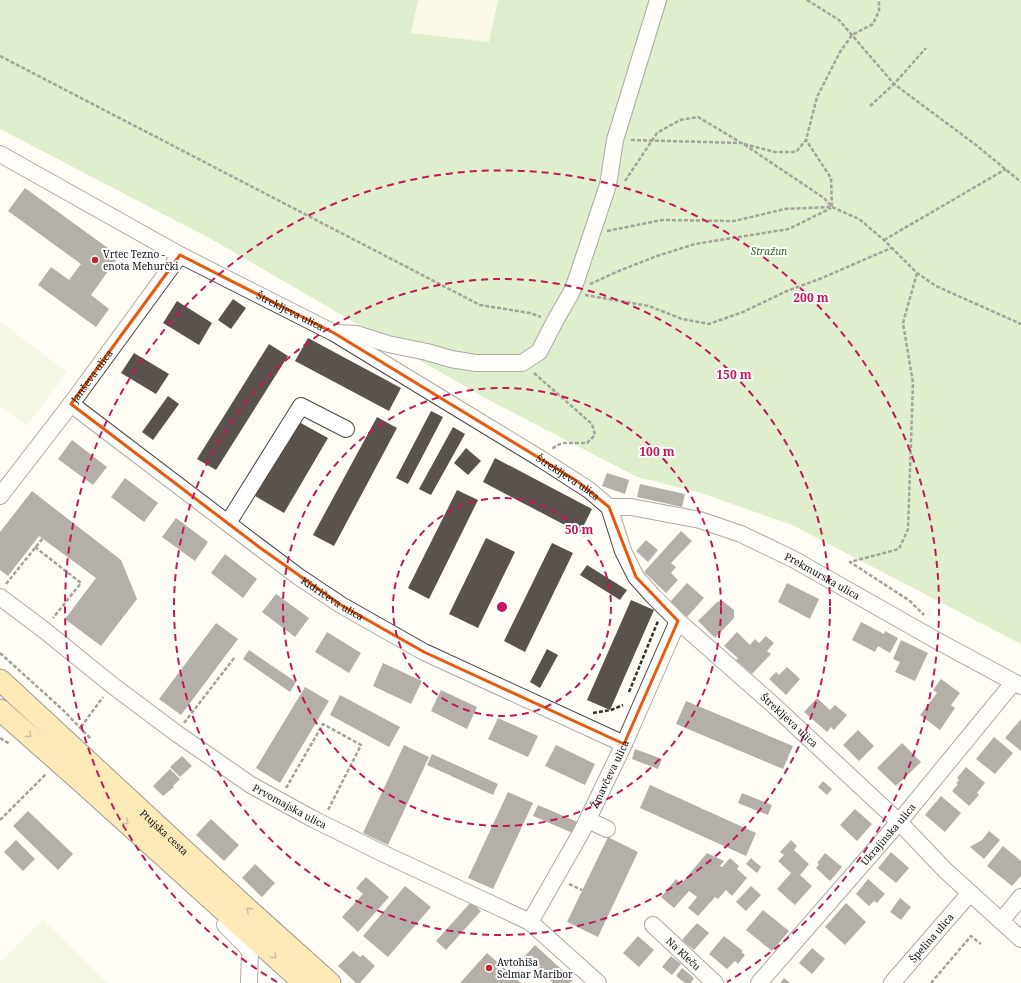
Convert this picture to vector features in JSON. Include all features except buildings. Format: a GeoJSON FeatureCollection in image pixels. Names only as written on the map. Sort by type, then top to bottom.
{"type":"FeatureCollection","features":[{"type":"Feature","properties":{"kind":"main road","name":"Ptujska cesta"},"geometry":{"type":"LineString","coordinates":[[0,680],[330,983]]}},
{"type":"Feature","properties":{"kind":"main road","name":"Ptujska cesta"},"geometry":{"type":"LineString","coordinates":[[0,710],[304,983]]}},
{"type":"Feature","properties":{"kind":"street"},"geometry":{"type":"LineString","coordinates":[[334,333],[357,334],[388,344],[427,352],[451,359],[476,363],[522,363],[539,352],[571,293],[608,185],[615,140],[658,0]]}},
{"type":"Feature","properties":{"kind":"street","name":"Štrekljeva ulica"},"geometry":{"type":"LineString","coordinates":[[0,154],[180,255],[334,333],[583,485],[609,507],[623,551],[636,577],[678,621],[770,702],[899,822],[946,871],[1021,939]]}},
{"type":"Feature","properties":{"kind":"street","name":"Janševa ulica"},"geometry":{"type":"LineString","coordinates":[[0,496],[71,404],[180,255]]}},
{"type":"Feature","properties":{"kind":"street","name":"Kidričeva ulica"},"geometry":{"type":"LineString","coordinates":[[71,404],[299,577],[341,605],[424,652],[624,744]]}},
{"type":"Feature","properties":{"kind":"street"},"geometry":{"type":"LineString","coordinates":[[228,523],[301,406],[346,429]]}},
{"type":"Feature","properties":{"kind":"street","name":"Prekmurska ulica"},"geometry":{"type":"LineString","coordinates":[[609,507],[631,507],[700,520],[741,534],[793,559],[1017,685]]}},
{"type":"Feature","properties":{"kind":"street","name":"Prvomajska ulica"},"geometry":{"type":"LineString","coordinates":[[3,591],[44,630],[112,685],[176,733],[251,785],[321,823],[382,853],[530,922],[598,983]]}},
{"type":"Feature","properties":{"kind":"street","name":"Žmavčeva ulica"},"geometry":{"type":"LineString","coordinates":[[530,922],[588,820],[624,744],[678,621]]}},
{"type":"Feature","properties":{"kind":"street","name":"Ukrajinska ulica"},"geometry":{"type":"LineString","coordinates":[[759,983],[1017,685]]}},
{"type":"Feature","properties":{"kind":"street"},"geometry":{"type":"LineString","coordinates":[[588,820],[607,828]]}},
{"type":"Feature","properties":{"kind":"street","name":"Špelina ulica"},"geometry":{"type":"LineString","coordinates":[[892,983],[970,893]]}},
{"type":"Feature","properties":{"kind":"street"},"geometry":{"type":"LineString","coordinates":[[1001,921],[1021,897]]}},
{"type":"Feature","properties":{"kind":"street"},"geometry":{"type":"LineString","coordinates":[[214,902],[226,926],[250,952],[249,983]]}},
{"type":"Feature","properties":{"kind":"street","name":"Na Kleču"},"geometry":{"type":"LineString","coordinates":[[652,925],[715,983]]}},
{"type":"Feature","properties":{"kind":"path"},"geometry":{"type":"LineString","coordinates":[[807,0],[839,20],[894,84],[976,145],[1021,182]]}},
{"type":"Feature","properties":{"kind":"path"},"geometry":{"type":"LineString","coordinates":[[615,140],[742,143],[775,152],[796,152],[806,140],[817,97],[840,52],[852,35],[873,24],[879,11],[879,0]]}},
{"type":"Feature","properties":{"kind":"path"},"geometry":{"type":"LineString","coordinates":[[870,106],[894,84],[926,48]]}},
{"type":"Feature","properties":{"kind":"path"},"geometry":{"type":"LineString","coordinates":[[0,56],[480,305],[530,313],[555,321]]}},
{"type":"Feature","properties":{"kind":"path"},"geometry":{"type":"LineString","coordinates":[[623,183],[657,133],[680,120],[698,117],[724,134],[742,143],[824,198],[832,207]]}},
{"type":"Feature","properties":{"kind":"path"},"geometry":{"type":"LineString","coordinates":[[806,140],[831,178],[832,207]]}},
{"type":"Feature","properties":{"kind":"path"},"geometry":{"type":"LineString","coordinates":[[884,240],[1006,169]]}},
{"type":"Feature","properties":{"kind":"path"},"geometry":{"type":"LineString","coordinates":[[571,293],[621,270],[657,256],[695,244],[789,229],[832,207]]}},
{"type":"Feature","properties":{"kind":"path"},"geometry":{"type":"LineString","coordinates":[[591,235],[662,220],[734,221],[785,209],[832,207],[859,218],[884,240],[917,273],[936,286],[1021,324]]}},
{"type":"Feature","properties":{"kind":"path"},"geometry":{"type":"LineString","coordinates":[[571,293],[649,306],[682,319],[709,324],[743,312],[787,291],[822,278],[891,248]]}},
{"type":"Feature","properties":{"kind":"path"},"geometry":{"type":"LineString","coordinates":[[879,253],[891,248]]}},
{"type":"Feature","properties":{"kind":"path"},"geometry":{"type":"LineString","coordinates":[[917,273],[904,323],[913,383],[908,529],[899,548],[850,562],[910,601],[926,616]]}},
{"type":"Feature","properties":{"kind":"path"},"geometry":{"type":"LineString","coordinates":[[522,363],[592,424],[595,435],[587,443],[562,443],[547,451],[541,459]]}},
{"type":"Feature","properties":{"kind":"path"},"geometry":{"type":"LineString","coordinates":[[3,591],[42,538]]}},
{"type":"Feature","properties":{"kind":"path"},"geometry":{"type":"LineString","coordinates":[[35,547],[80,583],[44,630]]}},
{"type":"Feature","properties":{"kind":"path"},"geometry":{"type":"LineString","coordinates":[[626,698],[664,606]]}},
{"type":"Feature","properties":{"kind":"path"},"geometry":{"type":"LineString","coordinates":[[176,733],[236,656]]}},
{"type":"Feature","properties":{"kind":"path"},"geometry":{"type":"LineString","coordinates":[[81,727],[112,685]]}},
{"type":"Feature","properties":{"kind":"path"},"geometry":{"type":"LineString","coordinates":[[590,714],[611,710],[623,705],[620,712]]}},
{"type":"Feature","properties":{"kind":"path"},"geometry":{"type":"LineString","coordinates":[[279,801],[323,724],[361,745],[321,823]]}},
{"type":"Feature","properties":{"kind":"path"},"geometry":{"type":"LineString","coordinates":[[0,820],[47,773]]}},
{"type":"Feature","properties":{"kind":"path"},"geometry":{"type":"LineString","coordinates":[[568,884],[582,890]]}},
{"type":"Feature","properties":{"kind":"path"},"geometry":{"type":"LineString","coordinates":[[931,983],[971,936],[981,944]]}},
{"type":"Feature","properties":{"kind":"highlighted area"},"geometry":{"type":"Polygon","coordinates":[[[180,255],[334,333],[577,481],[609,507],[636,577],[678,621],[624,744],[424,652],[341,605],[259,547],[71,404],[180,255]]]}},
{"type":"Feature","properties":{"kind":"shaded area"},"geometry":{"type":"Polygon","coordinates":[[[418,0],[498,0],[489,42],[410,33],[418,0]]]}},
{"type":"Feature","properties":{"kind":"green space","name":"Stražun"},"geometry":{"type":"Polygon","coordinates":[[[0,0],[418,0],[411,33],[489,42],[498,0],[1021,0],[1021,644],[792,525],[701,493],[637,477],[485,398],[211,239],[0,129],[0,0]]]}},
{"type":"Feature","properties":{"kind":"green space"},"geometry":{"type":"Polygon","coordinates":[[[0,321],[67,372],[27,426],[0,406],[0,321]]]}},
{"type":"Feature","properties":{"kind":"green space"},"geometry":{"type":"Polygon","coordinates":[[[43,919],[107,983],[0,983],[0,962],[43,919]]]}},
{"type":"Feature","properties":{"kind":"place","name":"Vrtec Tezno - enota Mehurčki"},"geometry":{"type":"Point","coordinates":[95,260]}},
{"type":"Feature","properties":{"kind":"place","name":"Avtohiša Selmar Maribor"},"geometry":{"type":"Point","coordinates":[489,968]}}]}
